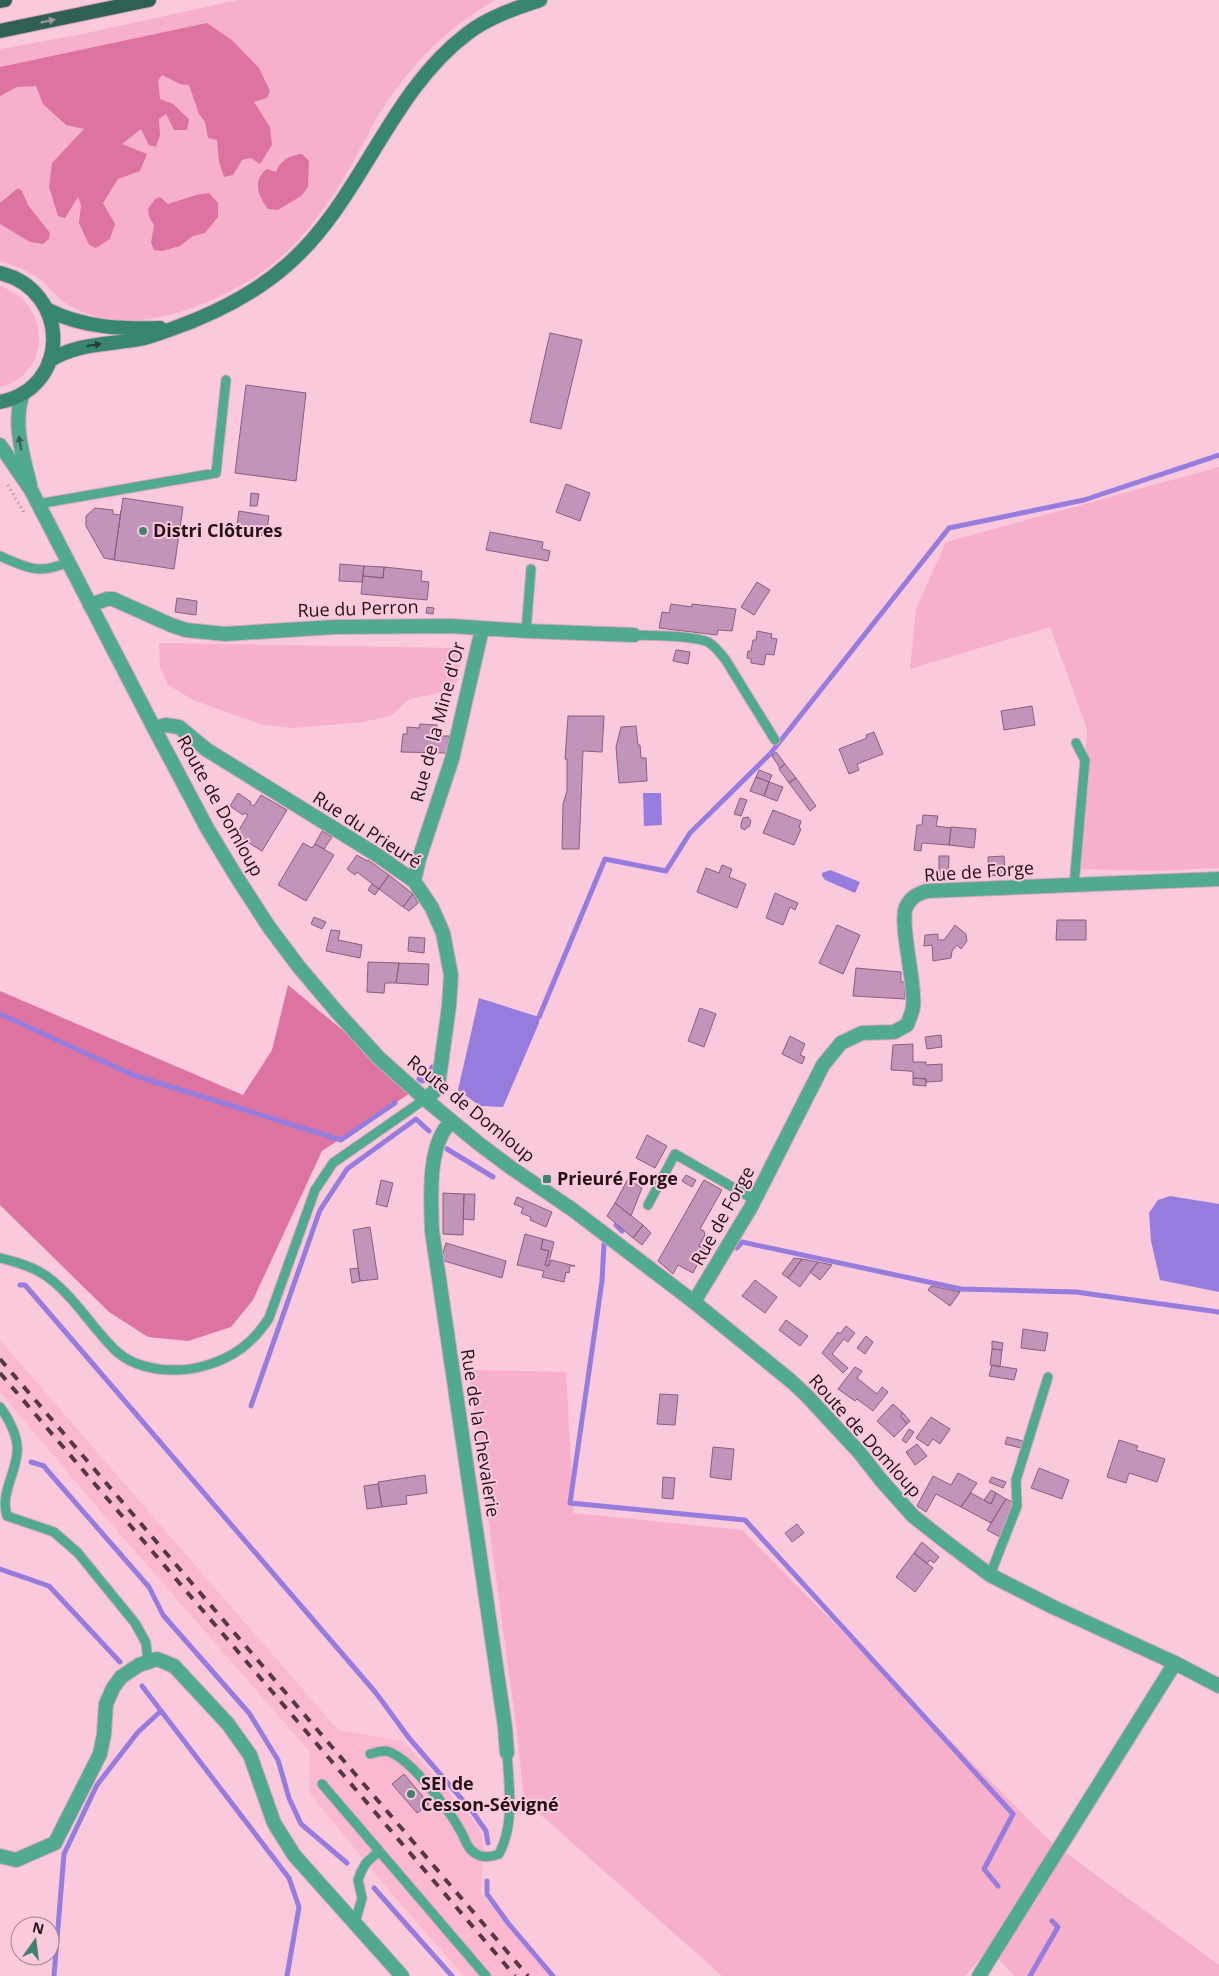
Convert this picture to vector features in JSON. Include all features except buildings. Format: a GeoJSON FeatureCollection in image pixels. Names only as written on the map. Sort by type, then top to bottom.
{"type":"FeatureCollection","features":[{"type":"Feature","properties":{"kind":"highway"},"geometry":{"type":"LineString","coordinates":[[0,1],[5,0]]}},
{"type":"Feature","properties":{"kind":"highway"},"geometry":{"type":"LineString","coordinates":[[0,31],[149,0]]}},
{"type":"Feature","properties":{"kind":"main road"},"geometry":{"type":"LineString","coordinates":[[49,361],[73,349],[142,339],[205,316],[241,298],[288,265],[312,240],[328,219],[400,110],[432,67],[468,33],[485,22],[540,0]]}},
{"type":"Feature","properties":{"kind":"main road"},"geometry":{"type":"LineString","coordinates":[[0,273],[14,277],[28,285],[43,301],[48,310],[54,336],[49,361],[38,379],[22,393],[0,402]]}},
{"type":"Feature","properties":{"kind":"main road"},"geometry":{"type":"LineString","coordinates":[[48,310],[79,322],[108,328],[174,328]]}},
{"type":"Feature","properties":{"kind":"street","name":"Route de Domloup"},"geometry":{"type":"LineString","coordinates":[[22,393],[19,405],[19,438],[31,490]]}},
{"type":"Feature","properties":{"kind":"street","name":"Route de Domloup"},"geometry":{"type":"LineString","coordinates":[[0,445],[31,490],[154,728],[221,852],[269,927],[299,967],[379,1058],[451,1122],[510,1167],[574,1210],[694,1302],[807,1396],[860,1452],[913,1516],[990,1575],[1053,1607],[1175,1663],[1219,1686]]}},
{"type":"Feature","properties":{"kind":"street","name":"Rue du Perron"},"geometry":{"type":"LineString","coordinates":[[90,605],[107,599],[114,599],[178,628],[225,634],[334,627],[451,626],[634,635]]}},
{"type":"Feature","properties":{"kind":"street","name":"Rue de la Mine d'Or"},"geometry":{"type":"LineString","coordinates":[[414,881],[419,859],[452,759],[482,629]]}},
{"type":"Feature","properties":{"kind":"street","name":"Rue du Prieuré"},"geometry":{"type":"LineString","coordinates":[[154,728],[166,725],[179,727],[206,750],[377,855],[414,881],[432,908],[443,933],[451,975],[450,1006],[439,1079],[434,1092],[425,1099]]}},
{"type":"Feature","properties":{"kind":"street","name":"Rue de Forge"},"geometry":{"type":"LineString","coordinates":[[694,1302],[755,1200],[823,1065],[841,1042],[862,1034],[894,1032],[907,1025],[913,1007],[905,908],[913,896],[927,891],[1219,879]]}},
{"type":"Feature","properties":{"kind":"street","name":"Rue de la Chevalerie"},"geometry":{"type":"LineString","coordinates":[[451,1122],[441,1134],[434,1159],[432,1231],[505,1727],[507,1753]]}},
{"type":"Feature","properties":{"kind":"street"},"geometry":{"type":"LineString","coordinates":[[0,1856],[16,1860],[54,1843],[96,1766],[104,1734],[106,1704],[113,1688],[121,1677],[139,1665],[157,1659],[174,1666],[228,1724],[250,1755],[274,1823],[294,1855],[402,1976]]}},
{"type":"Feature","properties":{"kind":"street"},"geometry":{"type":"LineString","coordinates":[[979,1976],[1175,1663]]}},
{"type":"Feature","properties":{"kind":"lane"},"geometry":{"type":"LineString","coordinates":[[38,504],[216,473],[226,380]]}},
{"type":"Feature","properties":{"kind":"lane"},"geometry":{"type":"LineString","coordinates":[[0,556],[25,566],[41,569],[52,569],[68,562]]}},
{"type":"Feature","properties":{"kind":"lane"},"geometry":{"type":"LineString","coordinates":[[526,631],[531,569]]}},
{"type":"Feature","properties":{"kind":"lane"},"geometry":{"type":"LineString","coordinates":[[634,635],[693,639],[708,642],[725,659],[775,740]]}},
{"type":"Feature","properties":{"kind":"lane"},"geometry":{"type":"LineString","coordinates":[[1074,885],[1085,760],[1076,743]]}},
{"type":"Feature","properties":{"kind":"lane"},"geometry":{"type":"LineString","coordinates":[[0,1258],[33,1268],[50,1278],[78,1305],[114,1350],[137,1364],[165,1370],[191,1370],[214,1363],[232,1356],[259,1333],[269,1318],[315,1190],[333,1163],[425,1099]]}},
{"type":"Feature","properties":{"kind":"lane"},"geometry":{"type":"LineString","coordinates":[[648,1205],[675,1154],[755,1200]]}},
{"type":"Feature","properties":{"kind":"lane"},"geometry":{"type":"LineString","coordinates":[[990,1575],[1017,1506],[1016,1480],[1048,1377]]}},
{"type":"Feature","properties":{"kind":"lane"},"geometry":{"type":"LineString","coordinates":[[0,1407],[16,1438],[17,1453],[4,1494],[4,1517],[54,1532],[78,1553],[135,1623],[146,1643],[148,1662]]}},
{"type":"Feature","properties":{"kind":"lane"},"geometry":{"type":"LineString","coordinates":[[370,1754],[386,1751],[404,1759],[443,1802],[470,1849],[478,1855],[491,1858],[499,1854],[508,1830],[510,1796],[507,1753]]}},
{"type":"Feature","properties":{"kind":"lane"},"geometry":{"type":"LineString","coordinates":[[322,1784],[486,1976]]}},
{"type":"Feature","properties":{"kind":"lane"},"geometry":{"type":"LineString","coordinates":[[355,1923],[362,1898],[358,1880],[366,1863],[380,1851]]}},
{"type":"Feature","properties":{"kind":"path"},"geometry":{"type":"LineString","coordinates":[[5,481],[27,518]]}},
{"type":"Feature","properties":{"kind":"shaded area"},"geometry":{"type":"Polygon","coordinates":[[[238,0],[496,0],[463,21],[421,59],[396,89],[380,113],[353,163],[317,218],[295,244],[276,262],[231,291],[196,307],[159,317],[133,320],[108,319],[76,309],[60,299],[44,282],[21,269],[0,261],[0,49],[82,34],[238,0]]]}},
{"type":"Feature","properties":{"kind":"shaded area"},"geometry":{"type":"Polygon","coordinates":[[[207,23],[233,41],[259,68],[270,91],[267,98],[254,102],[270,127],[272,145],[260,164],[251,158],[242,160],[233,175],[224,177],[219,162],[217,140],[208,138],[205,122],[199,114],[189,85],[180,84],[162,75],[158,81],[160,99],[173,104],[189,119],[187,130],[174,130],[166,114],[159,119],[160,135],[156,147],[149,145],[141,129],[122,144],[147,154],[140,171],[118,179],[103,203],[115,224],[110,239],[96,248],[89,245],[79,223],[81,205],[78,197],[65,218],[58,216],[49,187],[52,163],[84,129],[66,125],[43,104],[36,86],[17,87],[0,96],[0,67],[207,23]]]}},
{"type":"Feature","properties":{"kind":"shaded area"},"geometry":{"type":"Polygon","coordinates":[[[302,154],[309,161],[308,187],[301,196],[278,210],[268,209],[259,194],[258,188],[259,178],[262,173],[267,169],[276,172],[286,159],[302,154]]]}},
{"type":"Feature","properties":{"kind":"shaded area"},"geometry":{"type":"Polygon","coordinates":[[[18,188],[22,191],[28,205],[50,233],[49,239],[43,244],[30,242],[0,224],[0,203],[18,188]]]}},
{"type":"Feature","properties":{"kind":"shaded area"},"geometry":{"type":"Polygon","coordinates":[[[209,193],[218,203],[218,217],[205,233],[193,236],[180,246],[162,251],[154,250],[151,243],[154,225],[149,217],[148,209],[155,199],[160,197],[168,204],[209,193]]]}},
{"type":"Feature","properties":{"kind":"shaded area"},"geometry":{"type":"Polygon","coordinates":[[[0,286],[17,294],[29,307],[36,322],[39,338],[37,354],[30,368],[17,380],[0,387],[0,286]]]}},
{"type":"Feature","properties":{"kind":"shaded area"},"geometry":{"type":"Polygon","coordinates":[[[1219,467],[1219,868],[1155,871],[1076,869],[1087,729],[1050,627],[910,669],[916,609],[946,542],[1219,467]]]}},
{"type":"Feature","properties":{"kind":"shaded area"},"geometry":{"type":"Polygon","coordinates":[[[159,643],[458,648],[460,662],[456,684],[442,692],[408,700],[391,716],[363,722],[294,728],[262,725],[193,700],[168,685],[160,668],[159,643]]]}},
{"type":"Feature","properties":{"kind":"shaded area"},"geometry":{"type":"Polygon","coordinates":[[[643,793],[661,793],[662,825],[644,826],[643,793]]]}},
{"type":"Feature","properties":{"kind":"shaded area"},"geometry":{"type":"Polygon","coordinates":[[[830,870],[860,882],[855,893],[825,880],[822,873],[830,870]]]}},
{"type":"Feature","properties":{"kind":"shaded area"},"geometry":{"type":"Polygon","coordinates":[[[288,985],[415,1090],[322,1151],[253,1300],[231,1327],[188,1341],[148,1337],[109,1312],[0,1205],[0,991],[243,1095],[272,1050],[288,985]]]}},
{"type":"Feature","properties":{"kind":"shaded area"},"geometry":{"type":"Polygon","coordinates":[[[479,998],[539,1017],[539,1023],[503,1107],[480,1106],[458,1090],[479,998]]]}},
{"type":"Feature","properties":{"kind":"shaded area"},"geometry":{"type":"Polygon","coordinates":[[[1170,1196],[1219,1204],[1219,1292],[1160,1280],[1151,1241],[1149,1213],[1158,1200],[1170,1196]]]}},
{"type":"Feature","properties":{"kind":"shaded area"},"geometry":{"type":"Polygon","coordinates":[[[0,1340],[338,1730],[403,1741],[478,1825],[484,1844],[481,1893],[550,1976],[464,1976],[385,1886],[309,1792],[310,1752],[113,1526],[0,1392],[0,1340]]]}},
{"type":"Feature","properties":{"kind":"shaded area"},"geometry":{"type":"Polygon","coordinates":[[[468,1370],[566,1372],[574,1513],[742,1530],[1050,1841],[1219,1965],[1219,1976],[1014,1976],[989,1948],[965,1976],[722,1976],[524,1800],[517,1733],[468,1370]]]}},
{"type":"Feature","properties":{"kind":"waterway"},"geometry":{"type":"LineString","coordinates":[[535,1020],[539,1017],[605,859],[666,871],[690,833],[770,754],[949,528],[1084,500],[1219,455]]}},
{"type":"Feature","properties":{"kind":"waterway"},"geometry":{"type":"LineString","coordinates":[[0,1014],[133,1075],[341,1140],[395,1103]]}},
{"type":"Feature","properties":{"kind":"waterway"},"geometry":{"type":"LineString","coordinates":[[419,1079],[422,1081],[430,1078],[432,1067]]}},
{"type":"Feature","properties":{"kind":"waterway"},"geometry":{"type":"LineString","coordinates":[[251,1406],[320,1210],[347,1169],[416,1119],[429,1131]]}},
{"type":"Feature","properties":{"kind":"waterway"},"geometry":{"type":"LineString","coordinates":[[447,1149],[493,1177]]}},
{"type":"Feature","properties":{"kind":"waterway"},"geometry":{"type":"LineString","coordinates":[[616,1225],[622,1231]]}},
{"type":"Feature","properties":{"kind":"waterway"},"geometry":{"type":"LineString","coordinates":[[737,1248],[742,1242],[961,1289],[1076,1292],[1219,1312]]}},
{"type":"Feature","properties":{"kind":"waterway"},"geometry":{"type":"LineString","coordinates":[[604,1244],[602,1281],[570,1503],[745,1520],[1013,1814],[984,1869],[998,1886]]}},
{"type":"Feature","properties":{"kind":"waterway"},"geometry":{"type":"LineString","coordinates":[[20,1285],[25,1285],[376,1693],[409,1738],[472,1811],[486,1831],[488,1843]]}},
{"type":"Feature","properties":{"kind":"waterway"},"geometry":{"type":"LineString","coordinates":[[31,1462],[44,1466],[149,1587],[163,1615],[249,1713],[278,1760],[289,1798],[301,1824],[347,1863]]}},
{"type":"Feature","properties":{"kind":"waterway"},"geometry":{"type":"LineString","coordinates":[[0,1569],[49,1586],[120,1662]]}},
{"type":"Feature","properties":{"kind":"waterway"},"geometry":{"type":"LineString","coordinates":[[142,1686],[289,1878],[299,1907],[287,1976]]}},
{"type":"Feature","properties":{"kind":"waterway"},"geometry":{"type":"LineString","coordinates":[[54,1976],[64,1854],[97,1785],[138,1732],[161,1711]]}},
{"type":"Feature","properties":{"kind":"waterway"},"geometry":{"type":"LineString","coordinates":[[487,1881],[487,1894],[508,1923],[553,1976]]}},
{"type":"Feature","properties":{"kind":"waterway"},"geometry":{"type":"LineString","coordinates":[[374,1888],[452,1976]]}},
{"type":"Feature","properties":{"kind":"waterway"},"geometry":{"type":"LineString","coordinates":[[1030,1976],[1058,1927],[1052,1921]]}},
{"type":"Feature","properties":{"kind":"railway"},"geometry":{"type":"LineString","coordinates":[[0,1359],[528,1976]]}},
{"type":"Feature","properties":{"kind":"railway"},"geometry":{"type":"LineString","coordinates":[[0,1373],[515,1976]]}},
{"type":"Feature","properties":{"kind":"place","name":"Distri Clôtures"},"geometry":{"type":"Point","coordinates":[143,531]}},
{"type":"Feature","properties":{"kind":"place","name":"Prieuré Forge"},"geometry":{"type":"Point","coordinates":[547,1179]}},
{"type":"Feature","properties":{"kind":"place","name":"SEI de Cesson-Sévigné"},"geometry":{"type":"Point","coordinates":[411,1794]}}]}
